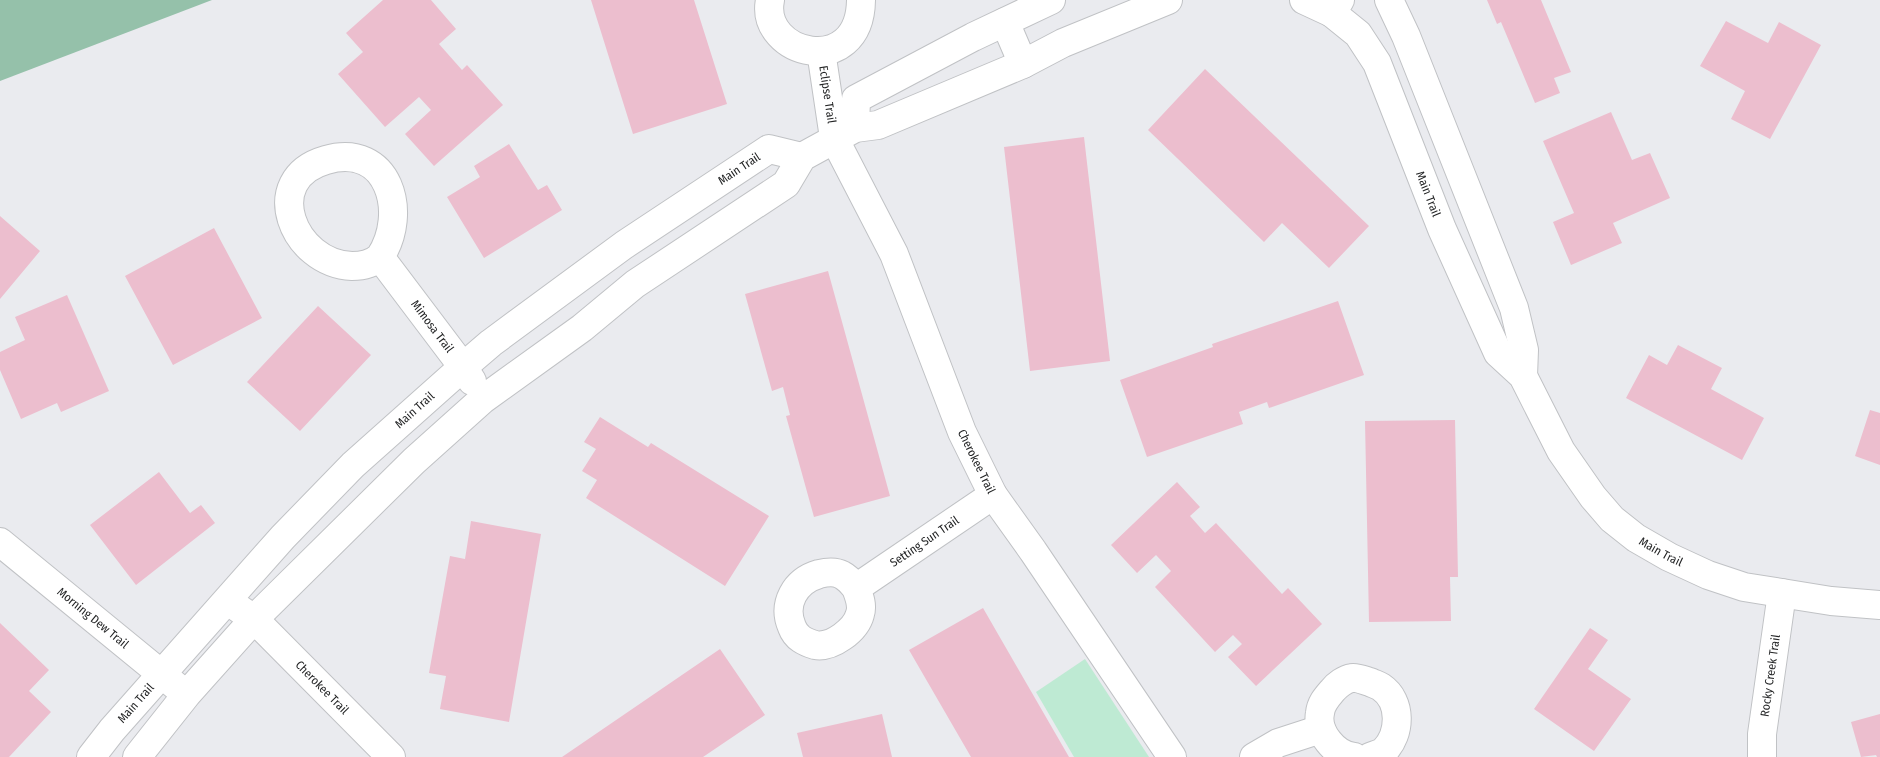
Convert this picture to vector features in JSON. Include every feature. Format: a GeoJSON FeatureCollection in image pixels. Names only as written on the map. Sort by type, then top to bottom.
{"type":"FeatureCollection","features":[{"type":"Feature","properties":{"kind":"street","name":"Eclipse Trail"},"geometry":{"type":"LineString","coordinates":[[770,0],[772,20],[779,34],[791,44],[805,51],[821,51],[835,47],[847,39],[856,27],[861,14],[861,0]]}},
{"type":"Feature","properties":{"kind":"street"},"geometry":{"type":"LineString","coordinates":[[844,133],[856,99],[1051,0]]}},
{"type":"Feature","properties":{"kind":"street"},"geometry":{"type":"LineString","coordinates":[[137,757],[187,694],[254,619],[414,461],[482,400],[582,328],[635,284],[786,184],[802,157],[844,133],[878,126],[1023,64],[1063,43],[1168,0]]}},
{"type":"Feature","properties":{"kind":"street","name":"Main Trail"},"geometry":{"type":"LineString","coordinates":[[1304,0],[1336,6],[1358,34],[1377,63],[1442,229],[1498,352],[1523,376],[1561,451],[1593,497],[1618,524],[1636,538],[1669,557],[1708,575],[1744,587],[1831,601],[1880,605]]}},
{"type":"Feature","properties":{"kind":"street","name":"Main Trail"},"geometry":{"type":"LineString","coordinates":[[1389,0],[1409,45],[1514,308],[1524,350],[1523,376]]}},
{"type":"Feature","properties":{"kind":"street"},"geometry":{"type":"LineString","coordinates":[[1005,22],[1023,64]]}},
{"type":"Feature","properties":{"kind":"street","name":"Eclipse Trail"},"geometry":{"type":"LineString","coordinates":[[821,51],[844,133]]}},
{"type":"Feature","properties":{"kind":"street","name":"Cherokee Trail"},"geometry":{"type":"LineString","coordinates":[[844,133],[894,254],[962,432],[993,496],[1033,551],[1172,757]]}},
{"type":"Feature","properties":{"kind":"street","name":"Main Trail"},"geometry":{"type":"LineString","coordinates":[[91,757],[112,730],[227,600],[344,474],[491,343],[624,245],[769,149],[802,157]]}},
{"type":"Feature","properties":{"kind":"street","name":"Mimosa Trail"},"geometry":{"type":"LineString","coordinates":[[380,257],[463,367],[482,400]]}},
{"type":"Feature","properties":{"kind":"street"},"geometry":{"type":"LineString","coordinates":[[344,474],[371,502]]}},
{"type":"Feature","properties":{"kind":"street","name":"Setting Sun Trail"},"geometry":{"type":"LineString","coordinates":[[856,588],[993,496]]}},
{"type":"Feature","properties":{"kind":"street","name":"Morning Dew Trail"},"geometry":{"type":"LineString","coordinates":[[0,542],[187,694]]}},
{"type":"Feature","properties":{"kind":"street","name":"Rocky Creek Trail"},"geometry":{"type":"LineString","coordinates":[[1762,757],[1762,734],[1782,593]]}},
{"type":"Feature","properties":{"kind":"street","name":"Cherokee Trail"},"geometry":{"type":"LineString","coordinates":[[227,600],[254,619],[391,757]]}},
{"type":"Feature","properties":{"kind":"street"},"geometry":{"type":"LineString","coordinates":[[1354,757],[1336,750],[1321,729],[1319,714],[1324,699],[1337,685],[1352,678],[1382,687],[1393,701],[1398,719],[1394,737],[1383,752],[1370,757]]}},
{"type":"Feature","properties":{"kind":"street"},"geometry":{"type":"LineString","coordinates":[[1254,757],[1278,743],[1321,729]]}},
{"type":"Feature","properties":{"kind":"green space"},"geometry":{"type":"Polygon","coordinates":[[[0,0],[212,0],[0,81],[0,0]]]}},
{"type":"Feature","properties":{"kind":"green space"},"geometry":{"type":"Polygon","coordinates":[[[1085,659],[1149,757],[1074,757],[1036,692],[1085,659]]]}},
{"type":"Feature","properties":{"kind":"building"},"geometry":{"type":"Polygon","coordinates":[[[383,0],[431,0],[456,29],[439,44],[462,70],[467,65],[503,105],[434,166],[405,134],[431,110],[419,97],[385,127],[338,74],[363,52],[346,33],[383,0]]]}},
{"type":"Feature","properties":{"kind":"building"},"geometry":{"type":"Polygon","coordinates":[[[591,0],[694,0],[727,104],[633,134],[591,0]]]}},
{"type":"Feature","properties":{"kind":"building"},"geometry":{"type":"Polygon","coordinates":[[[1487,0],[1541,0],[1571,72],[1554,78],[1560,93],[1535,103],[1501,22],[1497,24],[1487,0]]]}},
{"type":"Feature","properties":{"kind":"building"},"geometry":{"type":"Polygon","coordinates":[[[1726,21],[1768,43],[1779,22],[1821,45],[1770,139],[1731,119],[1745,91],[1700,66],[1726,21]]]}},
{"type":"Feature","properties":{"kind":"building"},"geometry":{"type":"Polygon","coordinates":[[[1205,69],[1369,226],[1329,268],[1282,223],[1264,242],[1148,130],[1205,69]]]}},
{"type":"Feature","properties":{"kind":"building"},"geometry":{"type":"Polygon","coordinates":[[[1611,112],[1632,160],[1650,153],[1670,198],[1613,223],[1622,243],[1571,265],[1553,222],[1574,213],[1543,141],[1611,112]]]}},
{"type":"Feature","properties":{"kind":"building"},"geometry":{"type":"Polygon","coordinates":[[[1084,137],[1110,361],[1030,371],[1004,147],[1084,137]]]}},
{"type":"Feature","properties":{"kind":"building"},"geometry":{"type":"Polygon","coordinates":[[[509,144],[538,190],[547,185],[562,210],[484,258],[447,197],[480,177],[474,166],[509,144]]]}},
{"type":"Feature","properties":{"kind":"building"},"geometry":{"type":"Polygon","coordinates":[[[0,216],[40,251],[0,299],[0,216]]]}},
{"type":"Feature","properties":{"kind":"building"},"geometry":{"type":"Polygon","coordinates":[[[214,228],[262,318],[173,365],[125,276],[214,228]]]}},
{"type":"Feature","properties":{"kind":"building"},"geometry":{"type":"Polygon","coordinates":[[[828,271],[890,496],[814,517],[786,416],[790,415],[783,387],[772,391],[745,294],[828,271]]]}},
{"type":"Feature","properties":{"kind":"building"},"geometry":{"type":"Polygon","coordinates":[[[67,295],[109,391],[61,412],[57,403],[21,419],[0,370],[0,352],[25,340],[15,317],[67,295]]]}},
{"type":"Feature","properties":{"kind":"building"},"geometry":{"type":"Polygon","coordinates":[[[1338,301],[1364,375],[1269,408],[1267,402],[1239,412],[1243,424],[1147,457],[1120,380],[1213,347],[1212,344],[1338,301]]]}},
{"type":"Feature","properties":{"kind":"building"},"geometry":{"type":"Polygon","coordinates":[[[318,306],[371,355],[300,431],[247,382],[318,306]]]}},
{"type":"Feature","properties":{"kind":"building"},"geometry":{"type":"Polygon","coordinates":[[[1678,345],[1722,368],[1711,389],[1764,418],[1742,460],[1626,398],[1649,355],[1667,365],[1678,345]]]}},
{"type":"Feature","properties":{"kind":"building"},"geometry":{"type":"Polygon","coordinates":[[[1870,410],[1880,413],[1880,465],[1855,456],[1870,410]]]}},
{"type":"Feature","properties":{"kind":"building"},"geometry":{"type":"Polygon","coordinates":[[[600,417],[648,447],[651,443],[769,516],[725,586],[586,498],[597,480],[582,471],[596,449],[584,442],[600,417]]]}},
{"type":"Feature","properties":{"kind":"building"},"geometry":{"type":"Polygon","coordinates":[[[1455,420],[1458,577],[1450,577],[1451,621],[1369,622],[1365,421],[1455,420]]]}},
{"type":"Feature","properties":{"kind":"building"},"geometry":{"type":"Polygon","coordinates":[[[159,472],[190,513],[201,505],[215,523],[136,585],[90,525],[159,472]]]}},
{"type":"Feature","properties":{"kind":"building"},"geometry":{"type":"Polygon","coordinates":[[[1177,482],[1200,507],[1190,516],[1205,533],[1216,523],[1282,594],[1288,588],[1322,624],[1256,686],[1228,657],[1242,644],[1233,635],[1215,652],[1155,587],[1171,571],[1156,555],[1137,573],[1111,545],[1177,482]]]}},
{"type":"Feature","properties":{"kind":"building"},"geometry":{"type":"Polygon","coordinates":[[[471,521],[541,534],[509,722],[440,709],[446,676],[429,673],[450,556],[465,559],[471,521]]]}},
{"type":"Feature","properties":{"kind":"building"},"geometry":{"type":"Polygon","coordinates":[[[983,608],[1069,757],[971,757],[909,650],[983,608]]]}},
{"type":"Feature","properties":{"kind":"building"},"geometry":{"type":"Polygon","coordinates":[[[0,623],[49,670],[29,691],[51,712],[9,757],[0,757],[0,623]]]}},
{"type":"Feature","properties":{"kind":"building"},"geometry":{"type":"Polygon","coordinates":[[[1590,628],[1608,640],[1588,669],[1631,699],[1594,751],[1534,709],[1590,628]]]}},
{"type":"Feature","properties":{"kind":"building"},"geometry":{"type":"Polygon","coordinates":[[[720,649],[765,715],[703,757],[562,757],[720,649]]]}},
{"type":"Feature","properties":{"kind":"building"},"geometry":{"type":"Polygon","coordinates":[[[882,714],[892,757],[803,757],[797,733],[882,714]]]}},
{"type":"Feature","properties":{"kind":"building"},"geometry":{"type":"Polygon","coordinates":[[[1880,714],[1880,757],[1876,755],[1861,757],[1851,722],[1880,714]]]}}]}
